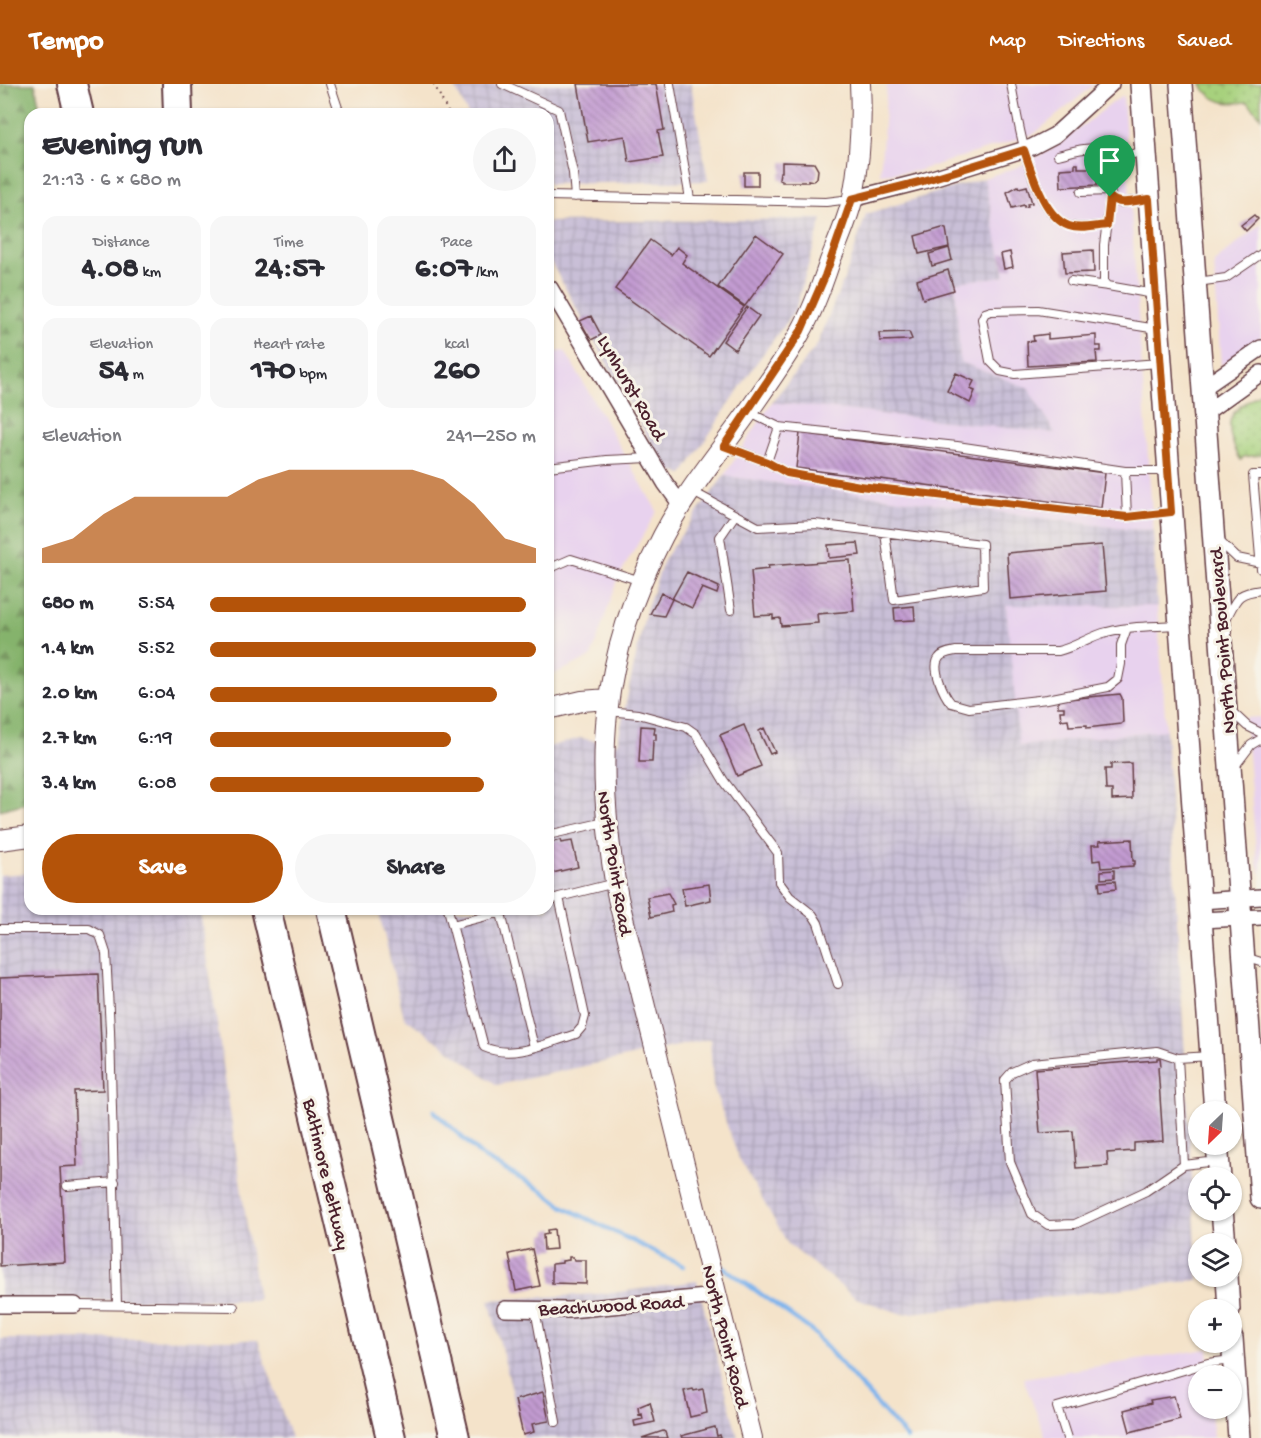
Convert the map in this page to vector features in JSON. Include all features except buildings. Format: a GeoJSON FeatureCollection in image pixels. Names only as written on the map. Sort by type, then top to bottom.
{"type":"FeatureCollection","features":[{"type":"Feature","properties":{"kind":"highway"},"geometry":{"type":"LineString","coordinates":[[72,84],[78,108]]}},
{"type":"Feature","properties":{"kind":"highway"},"geometry":{"type":"LineString","coordinates":[[177,84],[178,108]]}},
{"type":"Feature","properties":{"kind":"highway","name":"Baltimore Beltway"},"geometry":{"type":"LineString","coordinates":[[267,915],[391,1438]]}},
{"type":"Feature","properties":{"kind":"highway"},"geometry":{"type":"LineString","coordinates":[[332,915],[455,1438]]}},
{"type":"Feature","properties":{"kind":"main road","name":"North Point Boulevard"},"geometry":{"type":"LineString","coordinates":[[1141,84],[1214,1101]]}},
{"type":"Feature","properties":{"kind":"main road","name":"North Point Boulevard"},"geometry":{"type":"LineString","coordinates":[[1181,84],[1230,772],[1252,960],[1261,1198]]}},
{"type":"Feature","properties":{"kind":"main road"},"geometry":{"type":"LineString","coordinates":[[1233,1353],[1239,1438]]}},
{"type":"Feature","properties":{"kind":"street","name":"North Point Road"},"geometry":{"type":"LineString","coordinates":[[752,1438],[615,883],[607,821],[603,750],[607,705],[619,646],[642,581],[664,534],[686,498],[724,446],[801,331],[825,276],[852,199],[860,137],[860,84]]}},
{"type":"Feature","properties":{"kind":"street"},"geometry":{"type":"LineString","coordinates":[[852,199],[923,181],[1024,150],[1055,135],[1107,86]]}},
{"type":"Feature","properties":{"kind":"street","name":"Lynhurst Road"},"geometry":{"type":"LineString","coordinates":[[554,296],[665,483],[686,498]]}},
{"type":"Feature","properties":{"kind":"street"},"geometry":{"type":"LineString","coordinates":[[1203,388],[1261,348]]}},
{"type":"Feature","properties":{"kind":"street"},"geometry":{"type":"LineString","coordinates":[[1205,413],[1261,373]]}},
{"type":"Feature","properties":{"kind":"street"},"geometry":{"type":"LineString","coordinates":[[554,708],[582,701],[607,705]]}},
{"type":"Feature","properties":{"kind":"street"},"geometry":{"type":"LineString","coordinates":[[0,840],[24,837]]}},
{"type":"Feature","properties":{"kind":"street"},"geometry":{"type":"LineString","coordinates":[[1201,911],[1247,911],[1261,897]]}},
{"type":"Feature","properties":{"kind":"street","name":"Beachwood Road"},"geometry":{"type":"LineString","coordinates":[[505,1309],[569,1310],[717,1296]]}},
{"type":"Feature","properties":{"kind":"street"},"geometry":{"type":"LineString","coordinates":[[0,1305],[75,1305]]}},
{"type":"Feature","properties":{"kind":"lane"},"geometry":{"type":"LineString","coordinates":[[330,84],[338,108]]}},
{"type":"Feature","properties":{"kind":"lane"},"geometry":{"type":"LineString","coordinates":[[502,84],[559,110],[573,173],[575,197]]}},
{"type":"Feature","properties":{"kind":"lane"},"geometry":{"type":"LineString","coordinates":[[670,84],[690,199]]}},
{"type":"Feature","properties":{"kind":"lane"},"geometry":{"type":"LineString","coordinates":[[1011,84],[1024,150],[1039,192],[1056,218],[1066,225],[1076,227],[1107,225]]}},
{"type":"Feature","properties":{"kind":"lane"},"geometry":{"type":"LineString","coordinates":[[1058,155],[1091,147],[1104,151],[1114,161]]}},
{"type":"Feature","properties":{"kind":"lane"},"geometry":{"type":"LineString","coordinates":[[1108,286],[1103,274],[1110,194],[1107,166],[1114,161],[1145,150]]}},
{"type":"Feature","properties":{"kind":"lane"},"geometry":{"type":"LineString","coordinates":[[1081,192],[1110,194]]}},
{"type":"Feature","properties":{"kind":"lane"},"geometry":{"type":"LineString","coordinates":[[1110,194],[1114,201],[1121,203],[1149,199]]}},
{"type":"Feature","properties":{"kind":"lane"},"geometry":{"type":"LineString","coordinates":[[554,196],[826,202],[852,199]]}},
{"type":"Feature","properties":{"kind":"lane"},"geometry":{"type":"LineString","coordinates":[[1196,282],[1226,278],[1261,254]]}},
{"type":"Feature","properties":{"kind":"lane"},"geometry":{"type":"LineString","coordinates":[[1071,281],[1155,294]]}},
{"type":"Feature","properties":{"kind":"lane"},"geometry":{"type":"LineString","coordinates":[[1158,329],[1038,310],[991,311],[982,319],[990,361],[1000,370],[1015,374],[1160,363]]}},
{"type":"Feature","properties":{"kind":"lane"},"geometry":{"type":"LineString","coordinates":[[747,412],[779,427],[957,446],[1125,471],[1168,471]]}},
{"type":"Feature","properties":{"kind":"lane"},"geometry":{"type":"LineString","coordinates":[[767,462],[779,427]]}},
{"type":"Feature","properties":{"kind":"lane"},"geometry":{"type":"LineString","coordinates":[[724,446],[767,462],[787,473],[860,486],[1127,517],[1171,512]]}},
{"type":"Feature","properties":{"kind":"lane"},"geometry":{"type":"LineString","coordinates":[[554,466],[651,458]]}},
{"type":"Feature","properties":{"kind":"lane"},"geometry":{"type":"LineString","coordinates":[[1125,471],[1127,517]]}},
{"type":"Feature","properties":{"kind":"lane"},"geometry":{"type":"LineString","coordinates":[[1213,534],[1237,558],[1261,565],[1253,475],[1261,474]]}},
{"type":"Feature","properties":{"kind":"lane"},"geometry":{"type":"LineString","coordinates":[[686,498],[735,514],[758,526],[815,524],[982,544],[983,587],[894,600],[885,533]]}},
{"type":"Feature","properties":{"kind":"lane"},"geometry":{"type":"LineString","coordinates":[[731,610],[720,537],[735,514]]}},
{"type":"Feature","properties":{"kind":"lane"},"geometry":{"type":"LineString","coordinates":[[554,566],[571,559],[642,581]]}},
{"type":"Feature","properties":{"kind":"lane"},"geometry":{"type":"LineString","coordinates":[[1221,627],[1239,595],[1261,590]]}},
{"type":"Feature","properties":{"kind":"lane"},"geometry":{"type":"LineString","coordinates":[[1127,628],[1120,645],[1121,664],[1118,679],[1108,687],[1047,699],[969,708],[951,703],[942,690],[937,662],[939,657],[946,653],[956,651],[1058,651],[1068,649],[1105,632],[1127,628],[1179,625]]}},
{"type":"Feature","properties":{"kind":"lane"},"geometry":{"type":"LineString","coordinates":[[607,705],[686,727],[696,734],[724,781],[778,853],[779,882],[790,897],[813,915],[818,923],[837,984]]}},
{"type":"Feature","properties":{"kind":"lane"},"geometry":{"type":"LineString","coordinates":[[1226,706],[1247,726],[1261,733]]}},
{"type":"Feature","properties":{"kind":"lane"},"geometry":{"type":"LineString","coordinates":[[1230,772],[1251,745],[1261,739]]}},
{"type":"Feature","properties":{"kind":"lane"},"geometry":{"type":"LineString","coordinates":[[554,834],[607,821]]}},
{"type":"Feature","properties":{"kind":"lane"},"geometry":{"type":"LineString","coordinates":[[554,898],[615,883]]}},
{"type":"Feature","properties":{"kind":"lane"},"geometry":{"type":"LineString","coordinates":[[450,915],[484,1047],[494,1052],[513,1053],[576,1034],[582,1027],[585,1016],[559,897]]}},
{"type":"Feature","properties":{"kind":"lane"},"geometry":{"type":"LineString","coordinates":[[452,925],[487,915]]}},
{"type":"Feature","properties":{"kind":"lane"},"geometry":{"type":"LineString","coordinates":[[502,915],[534,1047]]}},
{"type":"Feature","properties":{"kind":"lane"},"geometry":{"type":"LineString","coordinates":[[0,929],[89,929],[100,934],[103,940],[106,953],[110,1030],[117,1305]]}},
{"type":"Feature","properties":{"kind":"lane"},"geometry":{"type":"LineString","coordinates":[[1211,1056],[1178,1058],[1157,1051],[1032,1063],[1012,1072],[1005,1080],[1010,1162],[1032,1214],[1048,1225],[1075,1224],[1146,1191],[1184,1165],[1219,1161]]}},
{"type":"Feature","properties":{"kind":"lane"},"geometry":{"type":"LineString","coordinates":[[1178,1058],[1184,1165]]}},
{"type":"Feature","properties":{"kind":"lane"},"geometry":{"type":"LineString","coordinates":[[67,1186],[115,1182]]}},
{"type":"Feature","properties":{"kind":"lane"},"geometry":{"type":"LineString","coordinates":[[75,1305],[234,1307]]}},
{"type":"Feature","properties":{"kind":"lane"},"geometry":{"type":"LineString","coordinates":[[536,1309],[556,1422]]}},
{"type":"Feature","properties":{"kind":"lane"},"geometry":{"type":"LineString","coordinates":[[1067,1438],[1057,1407],[1208,1363],[1233,1360]]}},
{"type":"Feature","properties":{"kind":"path"},"geometry":{"type":"LineString","coordinates":[[434,84],[446,108]]}},
{"type":"Feature","properties":{"kind":"shaded area"},"geometry":{"type":"Polygon","coordinates":[[[453,84],[691,84],[708,181],[554,184],[554,108],[465,108],[453,84]]]}},
{"type":"Feature","properties":{"kind":"shaded area"},"geometry":{"type":"Polygon","coordinates":[[[887,84],[1095,84],[1034,134],[917,171],[880,174],[887,84]]]}},
{"type":"Feature","properties":{"kind":"shaded area"},"geometry":{"type":"Polygon","coordinates":[[[1123,95],[1153,530],[1126,529],[724,476],[772,402],[1055,433],[1028,388],[960,362],[955,282],[1005,276],[984,178],[1018,167],[1052,149],[1123,95]]]}},
{"type":"Feature","properties":{"kind":"shaded area"},"geometry":{"type":"Polygon","coordinates":[[[984,178],[1005,276],[955,282],[960,362],[1028,388],[1055,433],[772,402],[817,345],[849,266],[866,214],[984,178]]]}},
{"type":"Feature","properties":{"kind":"shaded area"},"geometry":{"type":"Polygon","coordinates":[[[822,219],[795,310],[755,365],[683,474],[666,470],[554,268],[554,222],[822,219]]]}},
{"type":"Feature","properties":{"kind":"shaded area"},"geometry":{"type":"Polygon","coordinates":[[[1261,224],[1261,337],[1221,366],[1214,262],[1261,224]]]}},
{"type":"Feature","properties":{"kind":"shaded area"},"geometry":{"type":"Polygon","coordinates":[[[565,351],[657,511],[619,576],[591,657],[554,674],[554,352],[565,351]]]}},
{"type":"Feature","properties":{"kind":"shaded area"},"geometry":{"type":"Polygon","coordinates":[[[724,476],[1126,529],[1153,530],[1157,606],[1006,605],[1019,746],[1166,730],[1188,1108],[1188,1155],[1191,1155],[1191,1167],[1188,1167],[1188,1221],[1195,1221],[1195,1233],[1188,1233],[1188,1281],[902,1314],[856,1298],[788,1244],[739,1159],[713,1086],[710,1039],[497,1085],[404,1017],[379,915],[554,915],[554,745],[580,738],[617,744],[646,610],[665,557],[724,476]]]}},
{"type":"Feature","properties":{"kind":"shaded area"},"geometry":{"type":"Polygon","coordinates":[[[1006,604],[1157,606],[1166,730],[1018,746],[1006,604]]]}},
{"type":"Feature","properties":{"kind":"shaded area"},"geometry":{"type":"Polygon","coordinates":[[[1261,717],[1261,875],[1257,863],[1245,718],[1261,717]]]}},
{"type":"Feature","properties":{"kind":"shaded area"},"geometry":{"type":"Polygon","coordinates":[[[24,873],[24,915],[201,915],[258,1300],[0,1300],[0,875],[24,873]]]}},
{"type":"Feature","properties":{"kind":"shaded area"},"geometry":{"type":"Polygon","coordinates":[[[697,1281],[738,1438],[524,1438],[489,1300],[612,1293],[697,1281]]]}},
{"type":"Feature","properties":{"kind":"shaded area"},"geometry":{"type":"Polygon","coordinates":[[[0,1339],[258,1340],[291,1438],[0,1438],[0,1339]]]}},
{"type":"Feature","properties":{"kind":"shaded area"},"geometry":{"type":"Polygon","coordinates":[[[1188,1352],[1208,1353],[1209,1365],[1188,1365],[1188,1419],[1212,1419],[1213,1438],[1046,1438],[1023,1378],[1188,1352]]]}},
{"type":"Feature","properties":{"kind":"green space"},"geometry":{"type":"Polygon","coordinates":[[[0,84],[35,84],[40,108],[24,108],[24,804],[0,810],[0,84]]]}},
{"type":"Feature","properties":{"kind":"green space"},"geometry":{"type":"Polygon","coordinates":[[[1201,84],[1261,84],[1261,117],[1248,102],[1234,103],[1215,99],[1205,91],[1201,84]]]}},
{"type":"Feature","properties":{"kind":"green space"},"geometry":{"type":"Polygon","coordinates":[[[1261,392],[1261,455],[1243,457],[1241,460],[1230,433],[1231,418],[1240,407],[1261,392]]]}},
{"type":"Feature","properties":{"kind":"waterway"},"geometry":{"type":"LineString","coordinates":[[434,1111],[484,1158],[543,1191],[564,1207],[683,1266]]}},
{"type":"Feature","properties":{"kind":"waterway"},"geometry":{"type":"LineString","coordinates":[[723,1267],[811,1330],[907,1438]]}},
{"type":"Feature","properties":{"kind":"route"},"geometry":{"type":"LineString","coordinates":[[1024,150],[1039,192],[1056,218],[1066,225],[1076,227],[1107,225],[1110,197],[1121,203],[1149,199],[1171,512],[1127,517],[860,486],[787,473],[767,462],[724,446],[801,331],[825,276],[852,199],[923,181],[1024,150]]}}]}
